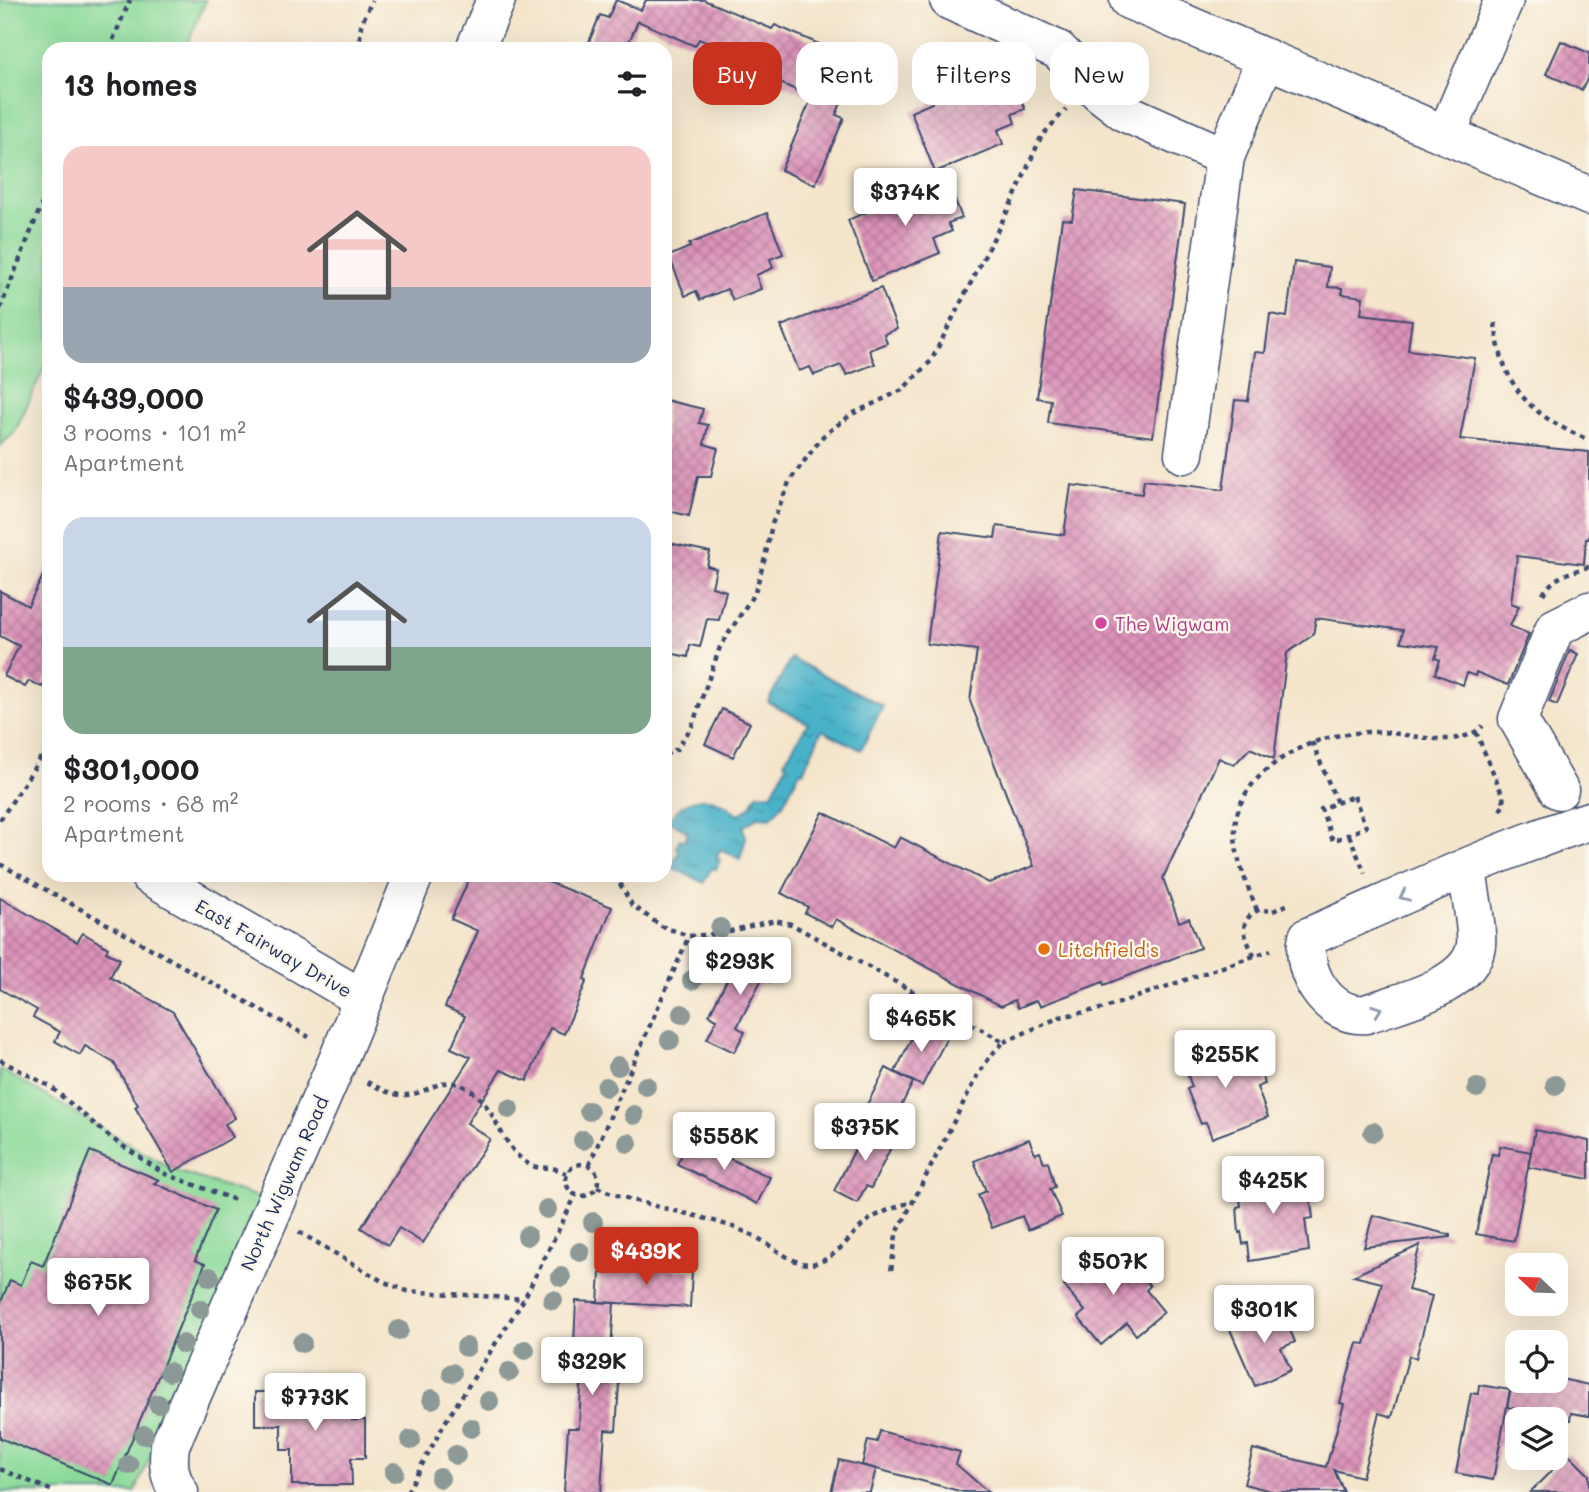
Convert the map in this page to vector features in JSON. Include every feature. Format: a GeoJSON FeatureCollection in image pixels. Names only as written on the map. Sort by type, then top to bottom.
{"type":"FeatureCollection","features":[{"type":"Feature","properties":{"kind":"street"},"geometry":{"type":"LineString","coordinates":[[478,42],[496,0]]}},
{"type":"Feature","properties":{"kind":"street"},"geometry":{"type":"LineString","coordinates":[[949,0],[1050,46]]}},
{"type":"Feature","properties":{"kind":"street"},"geometry":{"type":"LineString","coordinates":[[1129,0],[1589,196]]}},
{"type":"Feature","properties":{"kind":"street"},"geometry":{"type":"LineString","coordinates":[[1446,135],[1504,0]]}},
{"type":"Feature","properties":{"kind":"street"},"geometry":{"type":"LineString","coordinates":[[1184,454],[1225,157],[1266,58]]}},
{"type":"Feature","properties":{"kind":"street"},"geometry":{"type":"LineString","coordinates":[[1115,105],[1126,113],[1225,157]]}},
{"type":"Feature","properties":{"kind":"street"},"geometry":{"type":"LineString","coordinates":[[1559,790],[1518,719],[1555,628],[1589,611]]}},
{"type":"Feature","properties":{"kind":"street"},"geometry":{"type":"LineString","coordinates":[[1466,869],[1476,944],[1465,968],[1444,985],[1366,1014],[1355,1015],[1334,1007],[1318,987],[1305,948],[1299,940],[1466,869],[1558,831],[1589,821]]}},
{"type":"Feature","properties":{"kind":"street","name":"East Fairway Drive"},"geometry":{"type":"LineString","coordinates":[[160,882],[363,999]]}},
{"type":"Feature","properties":{"kind":"street","name":"North Wigwam Road"},"geometry":{"type":"LineString","coordinates":[[178,1492],[168,1462],[170,1445],[411,882]]}},
{"type":"Feature","properties":{"kind":"path"},"geometry":{"type":"LineString","coordinates":[[112,42],[130,0]]}},
{"type":"Feature","properties":{"kind":"path"},"geometry":{"type":"LineString","coordinates":[[360,42],[361,25],[372,0]]}},
{"type":"Feature","properties":{"kind":"path"},"geometry":{"type":"LineString","coordinates":[[672,752],[677,749],[692,726],[720,647],[755,592],[772,524],[790,480],[823,436],[852,414],[902,390],[932,362],[1014,198],[1041,137],[1068,105]]}},
{"type":"Feature","properties":{"kind":"path"},"geometry":{"type":"LineString","coordinates":[[0,309],[42,204]]}},
{"type":"Feature","properties":{"kind":"path"},"geometry":{"type":"LineString","coordinates":[[1495,323],[1505,371],[1523,400],[1547,420],[1589,440]]}},
{"type":"Feature","properties":{"kind":"path"},"geometry":{"type":"LineString","coordinates":[[1542,597],[1555,580],[1570,572],[1589,567]]}},
{"type":"Feature","properties":{"kind":"path"},"geometry":{"type":"LineString","coordinates":[[1257,910],[1234,844],[1237,811],[1247,792],[1261,775],[1293,751],[1331,737],[1378,732],[1455,739],[1476,732],[1490,718]]}},
{"type":"Feature","properties":{"kind":"path"},"geometry":{"type":"LineString","coordinates":[[1476,732],[1503,796],[1504,804],[1495,818]]}},
{"type":"Feature","properties":{"kind":"path"},"geometry":{"type":"LineString","coordinates":[[1312,742],[1337,803]]}},
{"type":"Feature","properties":{"kind":"path"},"geometry":{"type":"LineString","coordinates":[[0,820],[42,753]]}},
{"type":"Feature","properties":{"kind":"path"},"geometry":{"type":"LineString","coordinates":[[1354,796],[1366,827],[1334,841],[1321,809],[1337,803],[1354,796]]}},
{"type":"Feature","properties":{"kind":"path"},"geometry":{"type":"LineString","coordinates":[[1349,835],[1365,873]]}},
{"type":"Feature","properties":{"kind":"path"},"geometry":{"type":"LineString","coordinates":[[0,864],[310,1038]]}},
{"type":"Feature","properties":{"kind":"path"},"geometry":{"type":"LineString","coordinates":[[1353,878],[1377,868]]}},
{"type":"Feature","properties":{"kind":"path"},"geometry":{"type":"LineString","coordinates":[[619,882],[632,905],[661,926],[689,936],[718,934],[775,920],[791,924],[1004,1042]]}},
{"type":"Feature","properties":{"kind":"path"},"geometry":{"type":"LineString","coordinates":[[1254,956],[1244,932],[1250,914],[1257,910],[1273,911],[1296,901]]}},
{"type":"Feature","properties":{"kind":"path"},"geometry":{"type":"LineString","coordinates":[[891,1271],[896,1235],[977,1076],[1004,1042],[1060,1017],[1105,1008],[1299,940],[1273,911]]}},
{"type":"Feature","properties":{"kind":"path"},"geometry":{"type":"LineString","coordinates":[[589,1165],[689,936]]}},
{"type":"Feature","properties":{"kind":"path"},"geometry":{"type":"LineString","coordinates":[[360,1079],[402,1095],[415,1094],[443,1082],[465,1087],[489,1107],[501,1135],[525,1162],[538,1168],[554,1168],[567,1174]]}},
{"type":"Feature","properties":{"kind":"path"},"geometry":{"type":"LineString","coordinates":[[575,1165],[589,1165],[597,1173],[597,1187],[587,1196],[576,1195],[568,1188],[567,1174],[575,1165]]}},
{"type":"Feature","properties":{"kind":"path"},"geometry":{"type":"LineString","coordinates":[[597,1187],[615,1196],[707,1219],[750,1234],[804,1265],[818,1263],[837,1252],[869,1220],[914,1200]]}},
{"type":"Feature","properties":{"kind":"path"},"geometry":{"type":"LineString","coordinates":[[407,1492],[446,1421],[524,1299],[576,1195]]}},
{"type":"Feature","properties":{"kind":"path"},"geometry":{"type":"LineString","coordinates":[[0,1469],[55,1492]]}},
{"type":"Feature","properties":{"kind":"green space"},"geometry":{"type":"Polygon","coordinates":[[[0,0],[206,0],[188,42],[42,42],[42,372],[15,432],[0,446],[0,0]]]}},
{"type":"Feature","properties":{"kind":"green space"},"geometry":{"type":"Polygon","coordinates":[[[0,1069],[176,1171],[262,1198],[135,1492],[0,1492],[0,1069]]]}},
{"type":"Feature","properties":{"kind":"water"},"geometry":{"type":"Polygon","coordinates":[[[791,658],[883,706],[861,750],[822,730],[803,772],[800,771],[783,804],[771,818],[758,817],[743,827],[746,838],[740,859],[721,849],[716,858],[720,860],[716,869],[711,869],[704,883],[672,867],[679,852],[676,847],[680,839],[684,841],[688,832],[672,823],[672,816],[684,805],[702,799],[720,802],[738,815],[751,806],[757,794],[772,793],[787,764],[784,762],[808,723],[768,702],[791,658]]]}},
{"type":"Feature","properties":{"kind":"building"},"geometry":{"type":"Polygon","coordinates":[[[616,0],[641,10],[646,0],[704,0],[772,29],[775,25],[814,42],[796,42],[796,90],[782,84],[782,42],[706,42],[699,39],[693,42],[693,45],[638,21],[629,42],[589,42],[600,15],[608,18],[616,0]]]}},
{"type":"Feature","properties":{"kind":"building"},"geometry":{"type":"Polygon","coordinates":[[[1561,41],[1589,53],[1589,75],[1582,90],[1546,74],[1561,41]]]}},
{"type":"Feature","properties":{"kind":"building"},"geometry":{"type":"Polygon","coordinates":[[[809,105],[840,105],[836,115],[844,118],[815,185],[781,170],[809,105]]]}},
{"type":"Feature","properties":{"kind":"building"},"geometry":{"type":"Polygon","coordinates":[[[927,105],[1023,105],[1025,109],[1012,114],[1015,123],[998,130],[1003,144],[935,172],[911,112],[927,105]]]}},
{"type":"Feature","properties":{"kind":"building"},"geometry":{"type":"Polygon","coordinates":[[[946,177],[962,218],[948,223],[952,231],[934,239],[940,253],[872,281],[848,220],[869,211],[867,208],[946,177]]]}},
{"type":"Feature","properties":{"kind":"building"},"geometry":{"type":"Polygon","coordinates":[[[1077,190],[1185,204],[1153,437],[1048,423],[1051,400],[1037,398],[1062,219],[1072,220],[1077,190]]]}},
{"type":"Feature","properties":{"kind":"building"},"geometry":{"type":"Polygon","coordinates":[[[767,213],[783,254],[770,259],[773,268],[756,275],[761,289],[733,300],[727,289],[700,300],[696,291],[685,296],[672,264],[672,255],[690,247],[689,244],[767,213]]]}},
{"type":"Feature","properties":{"kind":"building"},"geometry":{"type":"Polygon","coordinates":[[[1294,262],[1330,267],[1328,287],[1342,288],[1342,294],[1363,297],[1361,314],[1412,320],[1408,350],[1475,358],[1460,439],[1589,452],[1589,539],[1586,539],[1584,564],[1517,556],[1511,603],[1519,606],[1510,626],[1529,634],[1508,685],[1476,672],[1475,676],[1467,673],[1463,685],[1435,674],[1440,660],[1435,658],[1439,647],[1401,642],[1403,630],[1316,618],[1313,635],[1287,653],[1274,759],[1250,748],[1234,765],[1219,758],[1163,878],[1179,922],[1189,918],[1200,948],[1040,1006],[1037,1000],[1018,1008],[1015,1000],[1001,1006],[836,919],[832,927],[805,913],[808,907],[781,893],[823,812],[894,848],[900,837],[989,883],[1034,866],[970,701],[977,650],[927,644],[942,531],[995,538],[997,526],[1064,535],[1071,485],[1142,494],[1144,480],[1223,490],[1235,400],[1248,401],[1255,352],[1265,353],[1270,314],[1287,317],[1294,262]]]}},
{"type":"Feature","properties":{"kind":"building"},"geometry":{"type":"Polygon","coordinates":[[[881,288],[897,329],[884,334],[887,343],[869,350],[875,364],[847,375],[841,365],[814,375],[810,367],[799,371],[781,326],[881,288]]]}},
{"type":"Feature","properties":{"kind":"building"},"geometry":{"type":"Polygon","coordinates":[[[672,402],[703,409],[699,423],[708,425],[704,444],[718,448],[711,476],[698,476],[689,516],[672,512],[672,402]]]}},
{"type":"Feature","properties":{"kind":"building"},"geometry":{"type":"Polygon","coordinates":[[[672,544],[710,552],[707,566],[716,569],[712,587],[726,591],[719,620],[707,619],[700,647],[690,645],[688,657],[672,654],[672,544]]]}},
{"type":"Feature","properties":{"kind":"building"},"geometry":{"type":"Polygon","coordinates":[[[42,578],[42,687],[29,681],[25,687],[4,676],[19,646],[0,636],[0,591],[28,606],[42,578]]]}},
{"type":"Feature","properties":{"kind":"building"},"geometry":{"type":"Polygon","coordinates":[[[1570,650],[1578,654],[1557,705],[1549,702],[1570,650]]]}},
{"type":"Feature","properties":{"kind":"building"},"geometry":{"type":"Polygon","coordinates":[[[722,709],[750,723],[733,757],[705,744],[722,709]]]}},
{"type":"Feature","properties":{"kind":"building"},"geometry":{"type":"Polygon","coordinates":[[[468,882],[548,882],[612,907],[584,979],[587,980],[564,1034],[550,1028],[527,1081],[501,1070],[467,1123],[490,1139],[423,1243],[399,1228],[388,1245],[361,1228],[471,1057],[451,1048],[465,1016],[445,1007],[478,931],[451,919],[468,882]]]}},
{"type":"Feature","properties":{"kind":"building"},"geometry":{"type":"Polygon","coordinates":[[[0,898],[77,942],[83,933],[108,948],[106,952],[120,959],[110,977],[173,1012],[235,1118],[225,1124],[233,1137],[173,1172],[135,1107],[138,1105],[114,1063],[85,1046],[80,1055],[55,1041],[60,1032],[33,1017],[37,1010],[0,989],[0,898]]]}},
{"type":"Feature","properties":{"kind":"building"},"geometry":{"type":"Polygon","coordinates":[[[753,945],[780,960],[770,982],[762,979],[737,1027],[745,1032],[734,1052],[707,1039],[717,1019],[709,1015],[736,962],[743,966],[753,945]]]}},
{"type":"Feature","properties":{"kind":"building"},"geometry":{"type":"Polygon","coordinates":[[[920,1021],[948,1036],[922,1086],[895,1072],[920,1021]]]}},
{"type":"Feature","properties":{"kind":"building"},"geometry":{"type":"Polygon","coordinates":[[[1216,1046],[1221,1061],[1252,1049],[1265,1084],[1257,1087],[1268,1117],[1212,1138],[1206,1122],[1201,1124],[1187,1089],[1192,1087],[1182,1059],[1216,1046]]]}},
{"type":"Feature","properties":{"kind":"building"},"geometry":{"type":"Polygon","coordinates":[[[886,1068],[913,1082],[888,1133],[860,1118],[886,1068]]]}},
{"type":"Feature","properties":{"kind":"building"},"geometry":{"type":"Polygon","coordinates":[[[868,1123],[896,1137],[871,1188],[866,1186],[857,1203],[834,1191],[868,1123]]]}},
{"type":"Feature","properties":{"kind":"building"},"geometry":{"type":"Polygon","coordinates":[[[1535,1130],[1589,1141],[1589,1179],[1528,1167],[1535,1130]]]}},
{"type":"Feature","properties":{"kind":"building"},"geometry":{"type":"Polygon","coordinates":[[[1029,1139],[1035,1154],[1040,1152],[1044,1163],[1048,1162],[1055,1187],[1050,1189],[1062,1216],[1028,1230],[1022,1216],[992,1228],[978,1195],[986,1191],[974,1161],[1029,1139]]]}},
{"type":"Feature","properties":{"kind":"building"},"geometry":{"type":"Polygon","coordinates":[[[689,1140],[770,1177],[757,1204],[677,1164],[689,1140]]]}},
{"type":"Feature","properties":{"kind":"building"},"geometry":{"type":"Polygon","coordinates":[[[1500,1146],[1531,1152],[1514,1241],[1476,1234],[1492,1154],[1498,1155],[1500,1146]]]}},
{"type":"Feature","properties":{"kind":"building"},"geometry":{"type":"Polygon","coordinates":[[[90,1151],[159,1180],[154,1183],[216,1210],[195,1260],[205,1264],[113,1485],[0,1438],[0,1304],[10,1280],[21,1285],[31,1261],[43,1266],[90,1151]]]}},
{"type":"Feature","properties":{"kind":"building"},"geometry":{"type":"Polygon","coordinates":[[[1273,1172],[1275,1187],[1308,1182],[1313,1218],[1305,1219],[1309,1251],[1250,1261],[1248,1243],[1243,1244],[1241,1232],[1239,1233],[1237,1207],[1241,1206],[1237,1177],[1273,1172]]]}},
{"type":"Feature","properties":{"kind":"building"},"geometry":{"type":"Polygon","coordinates":[[[1373,1215],[1450,1235],[1450,1237],[1364,1247],[1373,1215]]]}},
{"type":"Feature","properties":{"kind":"building"},"geometry":{"type":"Polygon","coordinates":[[[1420,1245],[1408,1290],[1432,1296],[1416,1358],[1409,1356],[1392,1417],[1379,1413],[1362,1477],[1334,1470],[1344,1492],[1275,1492],[1244,1484],[1253,1449],[1326,1467],[1344,1404],[1340,1403],[1357,1343],[1365,1344],[1382,1283],[1353,1276],[1420,1245]]]}},
{"type":"Feature","properties":{"kind":"building"},"geometry":{"type":"Polygon","coordinates":[[[1110,1248],[1121,1261],[1125,1258],[1134,1266],[1150,1286],[1146,1290],[1164,1312],[1136,1335],[1127,1323],[1101,1345],[1078,1317],[1085,1311],[1064,1286],[1110,1248]]]}},
{"type":"Feature","properties":{"kind":"building"},"geometry":{"type":"Polygon","coordinates":[[[609,1266],[692,1271],[690,1307],[598,1302],[600,1273],[608,1273],[609,1266]]]}},
{"type":"Feature","properties":{"kind":"building"},"geometry":{"type":"Polygon","coordinates":[[[576,1301],[614,1303],[610,1367],[620,1367],[616,1431],[605,1430],[601,1492],[564,1492],[568,1428],[579,1428],[582,1365],[573,1364],[576,1301]]]}},
{"type":"Feature","properties":{"kind":"building"},"geometry":{"type":"Polygon","coordinates":[[[1281,1308],[1295,1342],[1281,1348],[1291,1370],[1255,1386],[1228,1325],[1252,1316],[1254,1320],[1281,1308]]]}},
{"type":"Feature","properties":{"kind":"building"},"geometry":{"type":"Polygon","coordinates":[[[1568,1381],[1589,1385],[1589,1416],[1571,1413],[1568,1420],[1568,1407],[1507,1407],[1510,1393],[1568,1393],[1568,1381]]]}},
{"type":"Feature","properties":{"kind":"building"},"geometry":{"type":"Polygon","coordinates":[[[1479,1385],[1505,1389],[1505,1393],[1509,1393],[1493,1480],[1456,1473],[1471,1393],[1478,1394],[1479,1385]]]}},
{"type":"Feature","properties":{"kind":"building"},"geometry":{"type":"Polygon","coordinates":[[[352,1390],[352,1420],[365,1420],[365,1458],[351,1458],[352,1485],[292,1485],[292,1450],[281,1450],[281,1425],[255,1425],[255,1392],[352,1390]]]}},
{"type":"Feature","properties":{"kind":"building"},"geometry":{"type":"Polygon","coordinates":[[[880,1431],[960,1452],[956,1464],[988,1492],[963,1492],[862,1465],[868,1440],[877,1442],[880,1431]]]}},
{"type":"Feature","properties":{"kind":"building"},"geometry":{"type":"Polygon","coordinates":[[[1568,1454],[1589,1475],[1589,1492],[1530,1492],[1552,1470],[1568,1470],[1568,1454]]]}},
{"type":"Feature","properties":{"kind":"building"},"geometry":{"type":"Polygon","coordinates":[[[839,1460],[876,1469],[870,1492],[831,1492],[839,1460]]]}},
{"type":"Feature","properties":{"kind":"place","name":"The Wigwam"},"geometry":{"type":"Point","coordinates":[1101,623]}},
{"type":"Feature","properties":{"kind":"place","name":"Litchfield's"},"geometry":{"type":"Point","coordinates":[1044,949]}}]}
